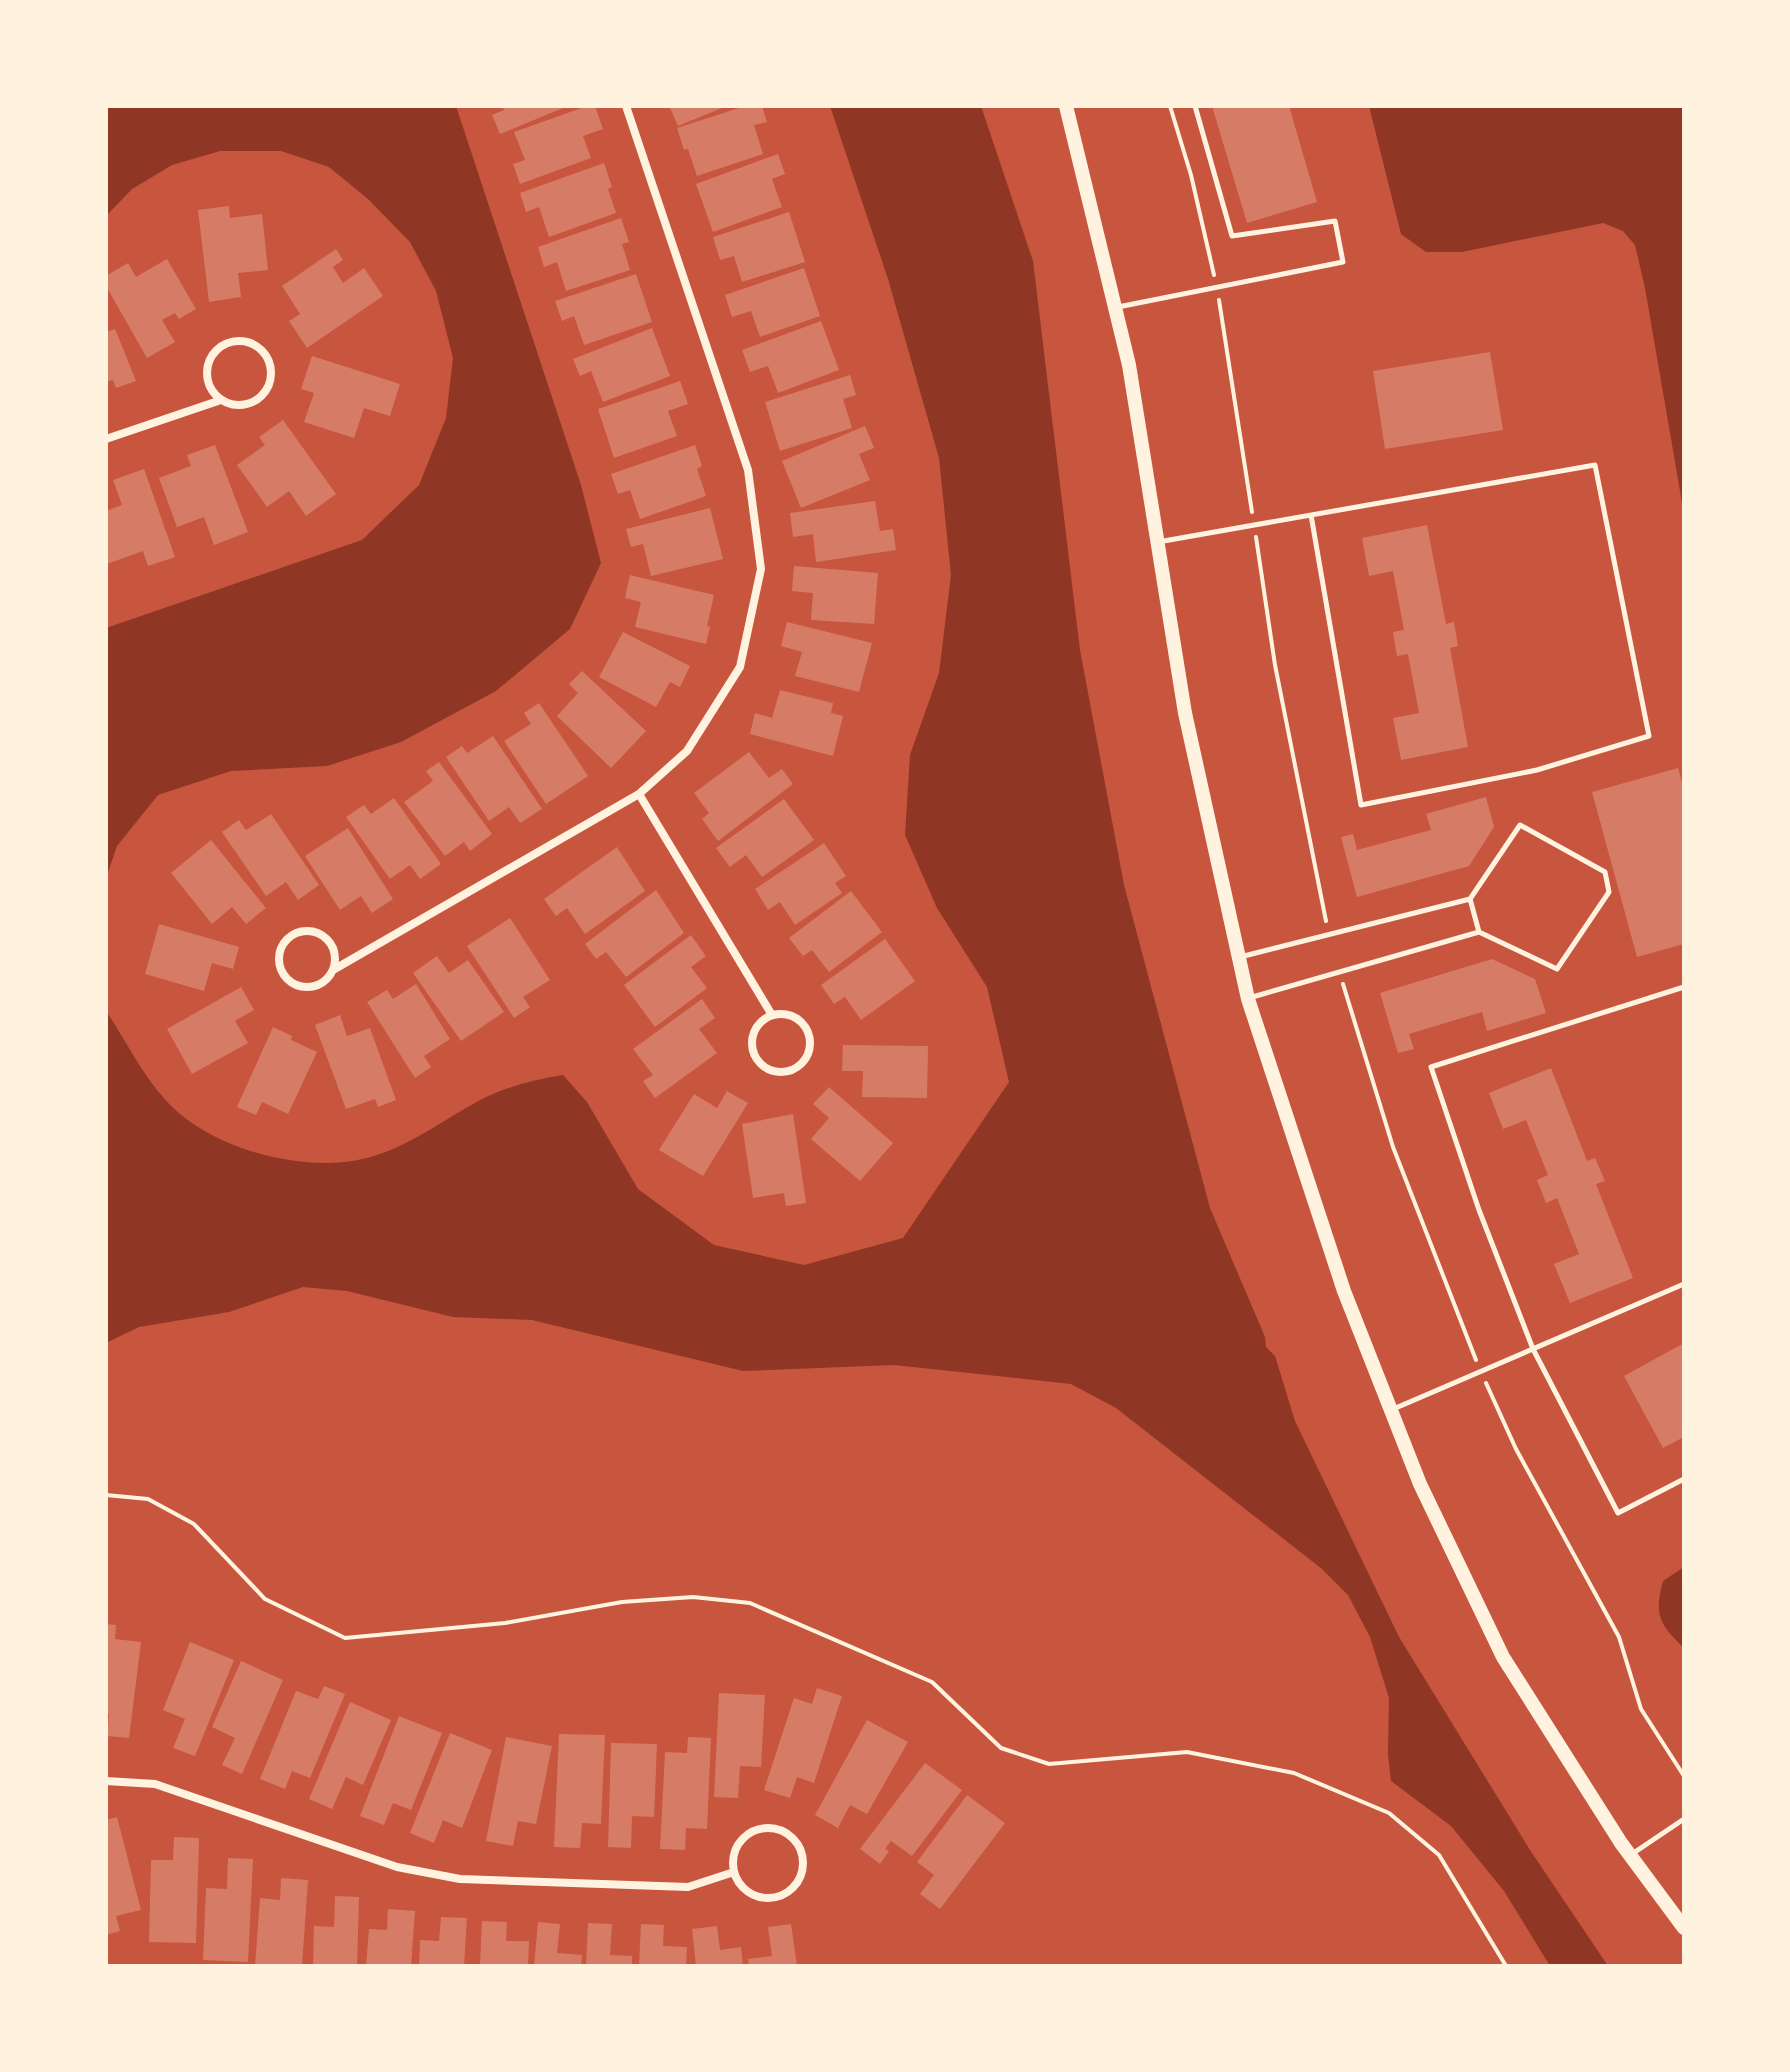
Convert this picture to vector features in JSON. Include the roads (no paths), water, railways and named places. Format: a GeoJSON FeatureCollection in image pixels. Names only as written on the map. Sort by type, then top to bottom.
{"type":"FeatureCollection","features":[{"type":"Feature","properties":{"kind":"street"},"geometry":{"type":"LineString","coordinates":[[333,970],[334,951],[323,936],[314,932],[304,930],[295,933],[281,947],[279,965],[288,980],[304,987],[321,983],[333,970],[639,794],[687,751],[740,667],[761,569],[748,470],[626,106]]}},
{"type":"Feature","properties":{"kind":"street"},"geometry":{"type":"LineString","coordinates":[[1066,106],[1129,365],[1185,713],[1248,999],[1344,1291],[1420,1484],[1503,1657],[1630,1855],[1684,1928]]}},
{"type":"Feature","properties":{"kind":"street"},"geometry":{"type":"LineString","coordinates":[[106,439],[221,400],[230,404],[250,403],[265,391],[271,372],[269,362],[257,347],[235,342],[216,351],[210,360],[208,382],[221,400]]}},
{"type":"Feature","properties":{"kind":"street"},"geometry":{"type":"LineString","coordinates":[[639,794],[772,1015]]}},
{"type":"Feature","properties":{"kind":"street"},"geometry":{"type":"LineString","coordinates":[[783,1014],[801,1021],[810,1039],[806,1059],[790,1071],[772,1071],[757,1060],[753,1052],[752,1043],[758,1026],[772,1015],[783,1014]]}},
{"type":"Feature","properties":{"kind":"street"},"geometry":{"type":"LineString","coordinates":[[106,1781],[155,1784],[397,1867],[460,1879],[688,1887],[734,1872]]}},
{"type":"Feature","properties":{"kind":"street"},"geometry":{"type":"LineString","coordinates":[[760,1830],[781,1831],[790,1837],[802,1855],[799,1879],[792,1889],[770,1898],[747,1892],[734,1872],[735,1850],[741,1841],[760,1830]]}},
{"type":"Feature","properties":{"kind":"lane"},"geometry":{"type":"LineString","coordinates":[[1115,308],[1343,262],[1335,221],[1232,236],[1195,106]]}},
{"type":"Feature","properties":{"kind":"lane"},"geometry":{"type":"LineString","coordinates":[[1157,542],[1595,465],[1649,736],[1537,770],[1361,805],[1311,515]]}},
{"type":"Feature","properties":{"kind":"lane"},"geometry":{"type":"LineString","coordinates":[[1239,957],[1470,899],[1520,825],[1605,872],[1609,892],[1557,969],[1479,932],[1248,999]]}},
{"type":"Feature","properties":{"kind":"lane"},"geometry":{"type":"LineString","coordinates":[[1470,899],[1479,932]]}},
{"type":"Feature","properties":{"kind":"lane"},"geometry":{"type":"LineString","coordinates":[[1684,987],[1431,1067],[1479,1210],[1533,1349],[1618,1513],[1684,1479]]}},
{"type":"Feature","properties":{"kind":"lane"},"geometry":{"type":"LineString","coordinates":[[1390,1410],[1684,1284]]}},
{"type":"Feature","properties":{"kind":"lane"},"geometry":{"type":"LineString","coordinates":[[1630,1855],[1684,1819]]}}]}
